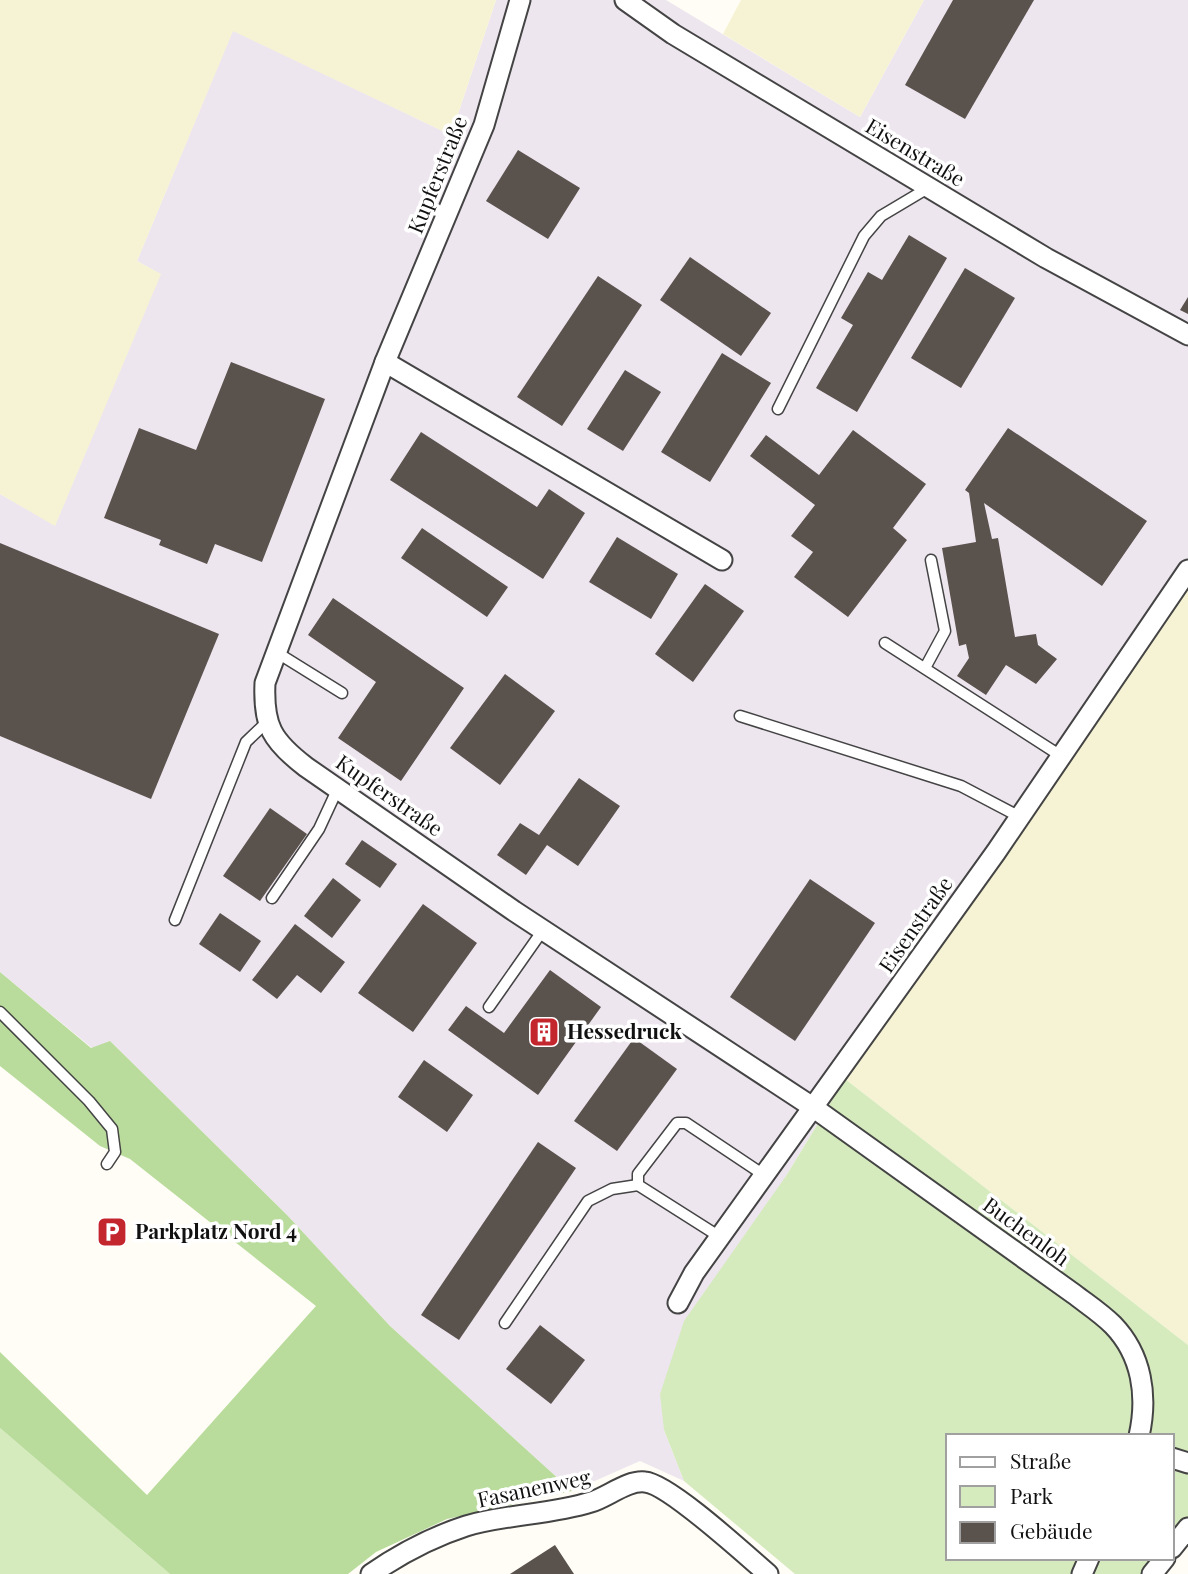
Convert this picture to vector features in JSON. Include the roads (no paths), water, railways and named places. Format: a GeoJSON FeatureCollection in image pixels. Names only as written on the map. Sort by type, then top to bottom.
{"type":"FeatureCollection","features":[{"type":"Feature","properties":{"kind":"street","name":"Kupferstraße"},"geometry":{"type":"LineString","coordinates":[[520,0],[484,125],[385,362],[265,683],[264,704],[270,731],[284,750],[338,788],[543,930],[814,1108]]}},
{"type":"Feature","properties":{"kind":"street","name":"Eisenstraße"},"geometry":{"type":"LineString","coordinates":[[625,0],[673,34],[1046,258],[1188,335]]}},
{"type":"Feature","properties":{"kind":"street"},"geometry":{"type":"LineString","coordinates":[[385,362],[722,559]]}},
{"type":"Feature","properties":{"kind":"street","name":"Eisenstraße"},"geometry":{"type":"LineString","coordinates":[[678,1303],[694,1273],[1020,817],[1188,570]]}},
{"type":"Feature","properties":{"kind":"street","name":"Buchenloh"},"geometry":{"type":"LineString","coordinates":[[814,1108],[1114,1325],[1138,1362],[1144,1395],[1139,1434]]}},
{"type":"Feature","properties":{"kind":"street","name":"Fasanenweg"},"geometry":{"type":"LineString","coordinates":[[371,1574],[421,1544],[467,1526],[568,1509],[594,1501],[630,1484],[646,1482],[668,1492],[768,1574]]}},
{"type":"Feature","properties":{"kind":"street"},"geometry":{"type":"LineString","coordinates":[[1174,1546],[1188,1528]]}},
{"type":"Feature","properties":{"kind":"street"},"geometry":{"type":"LineString","coordinates":[[1152,1574],[1163,1560]]}},
{"type":"Feature","properties":{"kind":"lane"},"geometry":{"type":"LineString","coordinates":[[778,409],[864,236],[881,216],[929,188]]}},
{"type":"Feature","properties":{"kind":"lane"},"geometry":{"type":"LineString","coordinates":[[925,668],[945,631],[931,559]]}},
{"type":"Feature","properties":{"kind":"lane"},"geometry":{"type":"LineString","coordinates":[[885,643],[1061,756]]}},
{"type":"Feature","properties":{"kind":"lane"},"geometry":{"type":"LineString","coordinates":[[276,651],[342,693]]}},
{"type":"Feature","properties":{"kind":"lane"},"geometry":{"type":"LineString","coordinates":[[740,716],[961,786],[1020,817]]}},
{"type":"Feature","properties":{"kind":"lane"},"geometry":{"type":"LineString","coordinates":[[175,920],[246,742],[268,721]]}},
{"type":"Feature","properties":{"kind":"lane"},"geometry":{"type":"LineString","coordinates":[[272,898],[319,829],[338,788]]}},
{"type":"Feature","properties":{"kind":"lane"},"geometry":{"type":"LineString","coordinates":[[489,1007],[543,930]]}},
{"type":"Feature","properties":{"kind":"lane"},"geometry":{"type":"LineString","coordinates":[[0,1012],[108,1123],[112,1129],[115,1152],[107,1164]]}},
{"type":"Feature","properties":{"kind":"lane"},"geometry":{"type":"LineString","coordinates":[[638,1185],[638,1174],[677,1123],[686,1123],[765,1176]]}},
{"type":"Feature","properties":{"kind":"lane"},"geometry":{"type":"LineString","coordinates":[[505,1323],[588,1201],[612,1189],[638,1185],[720,1237]]}},
{"type":"Feature","properties":{"kind":"place","name":"Hessedruck"},"geometry":{"type":"Point","coordinates":[544,1032]}},
{"type":"Feature","properties":{"kind":"place","name":"Parkplatz Nord 4"},"geometry":{"type":"Point","coordinates":[112,1232]}}]}
